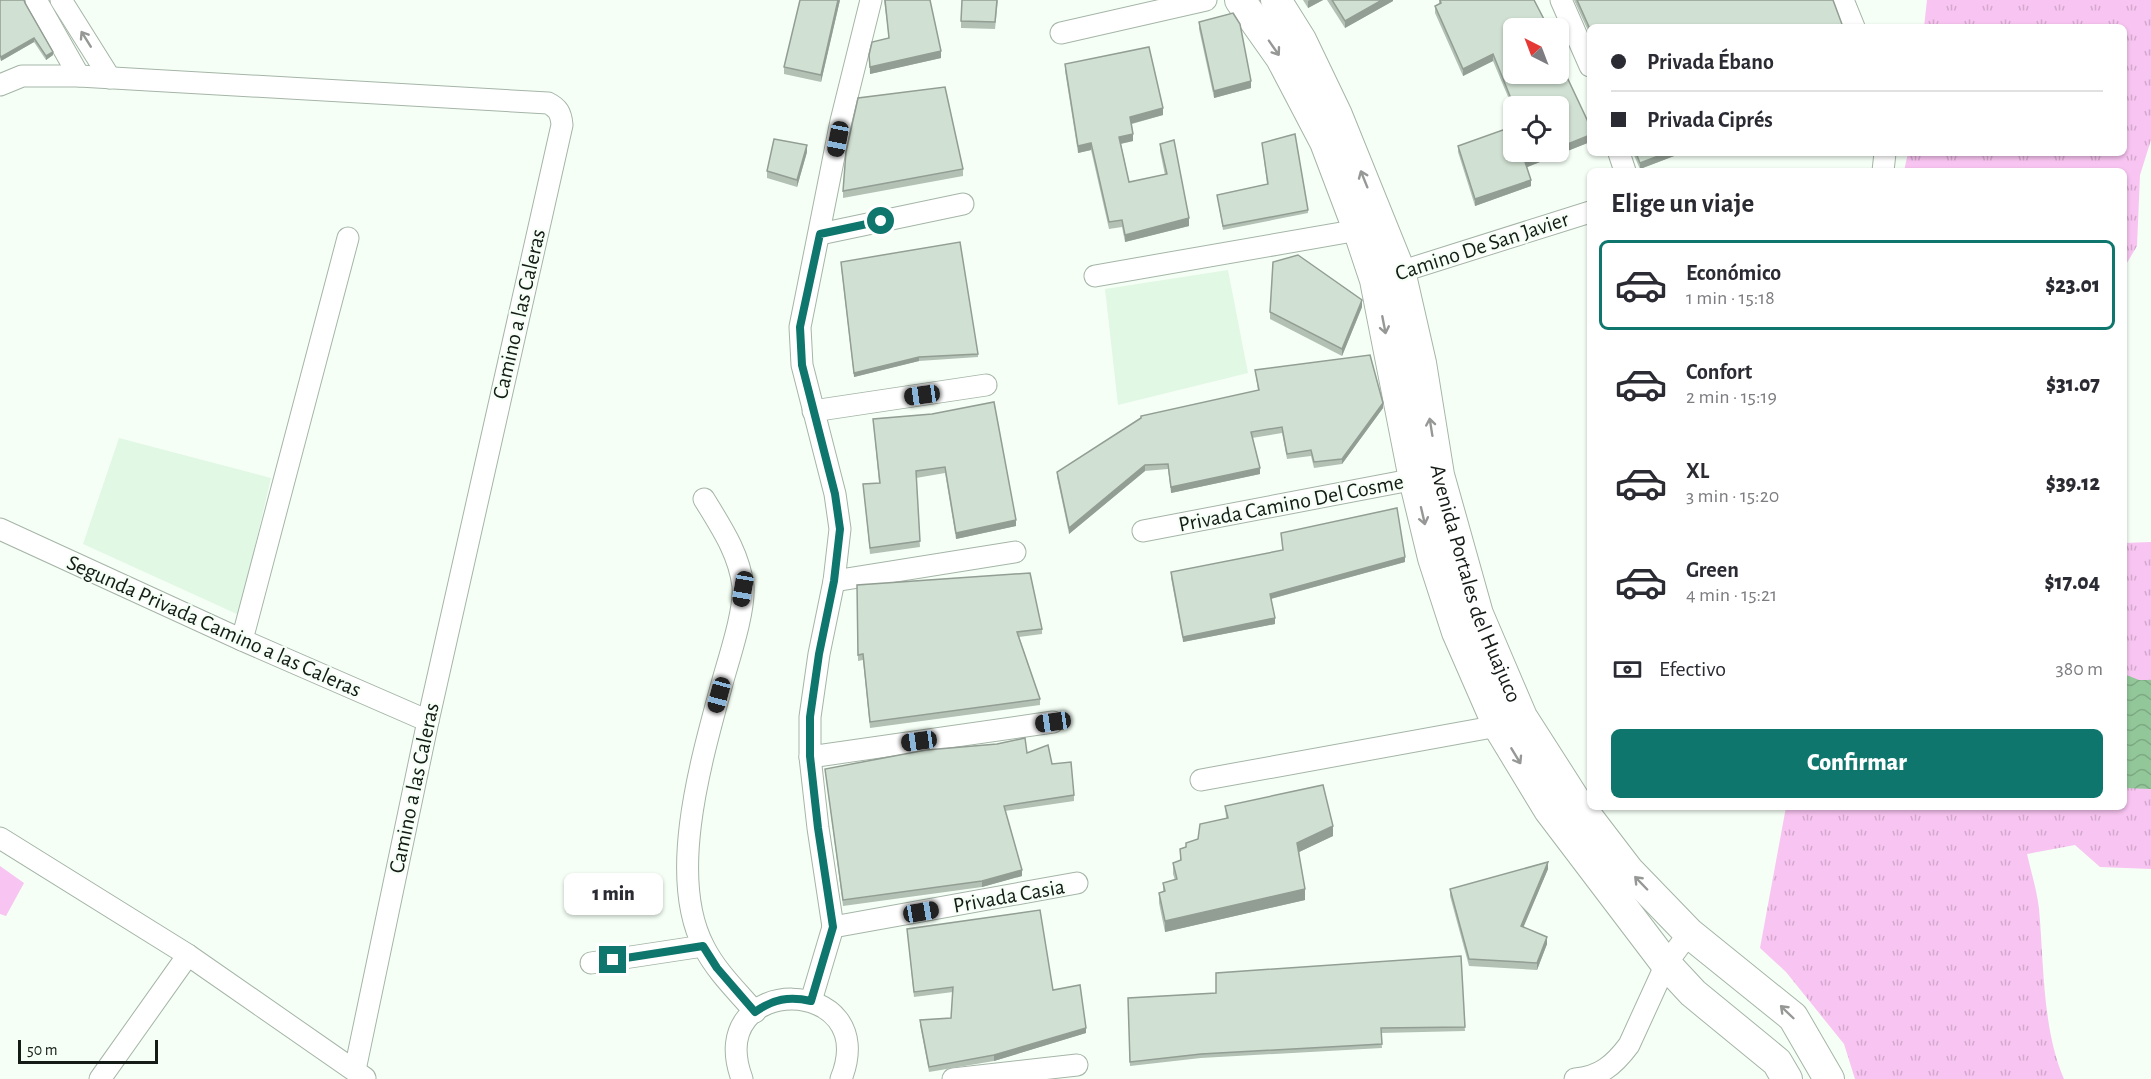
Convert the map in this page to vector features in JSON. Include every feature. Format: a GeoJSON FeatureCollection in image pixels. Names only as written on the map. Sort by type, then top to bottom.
{"type":"FeatureCollection","features":[{"type":"Feature","properties":{"kind":"street"},"geometry":{"type":"LineString","coordinates":[[36,0],[79,76]]}},
{"type":"Feature","properties":{"kind":"street"},"geometry":{"type":"LineString","coordinates":[[62,0],[110,78]]}},
{"type":"Feature","properties":{"kind":"street"},"geometry":{"type":"LineString","coordinates":[[811,1001],[833,927],[810,756],[810,717],[819,654],[834,581],[840,529],[835,494],[802,365],[800,327],[841,121],[871,0]]}},
{"type":"Feature","properties":{"kind":"street"},"geometry":{"type":"LineString","coordinates":[[1061,33],[1206,0]]}},
{"type":"Feature","properties":{"kind":"street","name":"Avenida Portales del Huajuco"},"geometry":{"type":"LineString","coordinates":[[1240,0],[1281,58],[1370,228]]}},
{"type":"Feature","properties":{"kind":"street","name":"Avenida Portales del Huajuco"},"geometry":{"type":"LineString","coordinates":[[1276,0],[1301,40],[1337,115],[1370,228],[1388,276],[1426,477],[1433,558],[1457,632],[1510,722],[1549,810],[1666,964],[1693,993],[1782,1071]]}},
{"type":"Feature","properties":{"kind":"street"},"geometry":{"type":"LineString","coordinates":[[1562,0],[1587,59]]}},
{"type":"Feature","properties":{"kind":"street"},"geometry":{"type":"LineString","coordinates":[[1843,0],[1853,24]]}},
{"type":"Feature","properties":{"kind":"street","name":"Camino a las Caleras"},"geometry":{"type":"LineString","coordinates":[[0,85],[22,76],[79,76],[548,103],[556,107],[561,115],[562,125],[428,722],[361,1074],[188,956],[0,838]]}},
{"type":"Feature","properties":{"kind":"street"},"geometry":{"type":"LineString","coordinates":[[820,234],[963,204]]}},
{"type":"Feature","properties":{"kind":"street","name":"Camino De San Javier"},"geometry":{"type":"LineString","coordinates":[[1388,276],[1587,213]]}},
{"type":"Feature","properties":{"kind":"street"},"geometry":{"type":"LineString","coordinates":[[1095,276],[1370,228]]}},
{"type":"Feature","properties":{"kind":"street"},"geometry":{"type":"LineString","coordinates":[[242,640],[348,238]]}},
{"type":"Feature","properties":{"kind":"street"},"geometry":{"type":"LineString","coordinates":[[813,411],[987,386]]}},
{"type":"Feature","properties":{"kind":"street","name":"Privada Camino Del Cosme"},"geometry":{"type":"LineString","coordinates":[[1143,531],[1426,477]]}},
{"type":"Feature","properties":{"kind":"street"},"geometry":{"type":"LineString","coordinates":[[704,500],[727,536],[739,562],[743,589],[735,637],[703,753],[687,857],[687,882],[692,915],[703,946],[717,968],[755,1012]]}},
{"type":"Feature","properties":{"kind":"street","name":"Segunda Privada Camino a las Caleras"},"geometry":{"type":"LineString","coordinates":[[0,529],[428,722]]}},
{"type":"Feature","properties":{"kind":"street"},"geometry":{"type":"LineString","coordinates":[[834,581],[1015,552]]}},
{"type":"Feature","properties":{"kind":"street"},"geometry":{"type":"LineString","coordinates":[[810,756],[1053,722]]}},
{"type":"Feature","properties":{"kind":"street"},"geometry":{"type":"LineString","coordinates":[[1201,780],[1510,722]]}},
{"type":"Feature","properties":{"kind":"street","name":"Avenida Portales del Huajuco"},"geometry":{"type":"LineString","coordinates":[[1510,722],[1577,803],[1629,871],[1689,933],[1793,1017],[1829,1079]]}},
{"type":"Feature","properties":{"kind":"street","name":"Privada Casia"},"geometry":{"type":"LineString","coordinates":[[833,927],[1077,883]]}},
{"type":"Feature","properties":{"kind":"street"},"geometry":{"type":"LineString","coordinates":[[1575,1079],[1601,1073],[1622,1055],[1629,1045],[1666,964],[1689,933]]}},
{"type":"Feature","properties":{"kind":"street"},"geometry":{"type":"LineString","coordinates":[[591,963],[703,946]]}},
{"type":"Feature","properties":{"kind":"street"},"geometry":{"type":"LineString","coordinates":[[100,1079],[188,956]]}},
{"type":"Feature","properties":{"kind":"street"},"geometry":{"type":"LineString","coordinates":[[742,1079],[736,1063],[737,1044],[743,1026],[755,1012],[767,1003],[782,998],[811,1001],[827,1010],[840,1024],[847,1041],[847,1060],[841,1079]]}},
{"type":"Feature","properties":{"kind":"street"},"geometry":{"type":"LineString","coordinates":[[1782,1071],[1805,1037]]}},
{"type":"Feature","properties":{"kind":"street"},"geometry":{"type":"LineString","coordinates":[[954,1079],[1077,1065]]}},
{"type":"Feature","properties":{"kind":"shaded area"},"geometry":{"type":"Polygon","coordinates":[[[1228,270],[1248,373],[1118,405],[1105,289],[1228,270]]]}},
{"type":"Feature","properties":{"kind":"shaded area"},"geometry":{"type":"Polygon","coordinates":[[[119,438],[271,478],[239,615],[83,544],[119,438]]]}},
{"type":"Feature","properties":{"kind":"green space"},"geometry":{"type":"Polygon","coordinates":[[[1927,0],[2151,0],[2151,140],[2140,175],[2137,246],[2127,263],[2127,168],[1905,168],[1907,156],[2127,156],[2127,24],[1924,24],[1927,0]]]}},
{"type":"Feature","properties":{"kind":"green space"},"geometry":{"type":"Polygon","coordinates":[[[2151,542],[2151,869],[2100,867],[2075,845],[2027,854],[2039,909],[2048,1017],[2064,1079],[1855,1079],[1844,1044],[1786,972],[1760,948],[1785,810],[2127,810],[2127,543],[2151,542]]]}},
{"type":"Feature","properties":{"kind":"green space"},"geometry":{"type":"Polygon","coordinates":[[[0,866],[24,883],[6,916],[0,914],[0,866]]]}},
{"type":"Feature","properties":{"kind":"water"},"geometry":{"type":"Polygon","coordinates":[[[2127,675],[2139,680],[2151,680],[2151,789],[2127,788],[2127,675]]]}},
{"type":"Feature","properties":{"kind":"building"},"geometry":{"type":"Polygon","coordinates":[[[0,0],[24,0],[53,52],[46,56],[34,38],[1,57],[0,0]]]}},
{"type":"Feature","properties":{"kind":"building"},"geometry":{"type":"Polygon","coordinates":[[[800,0],[838,0],[821,75],[784,67],[800,0]]]}},
{"type":"Feature","properties":{"kind":"building"},"geometry":{"type":"Polygon","coordinates":[[[885,0],[930,0],[941,51],[870,67],[869,55],[872,42],[889,38],[885,0]]]}},
{"type":"Feature","properties":{"kind":"building"},"geometry":{"type":"Polygon","coordinates":[[[962,0],[997,0],[995,22],[961,21],[962,0]]]}},
{"type":"Feature","properties":{"kind":"building"},"geometry":{"type":"Polygon","coordinates":[[[1332,0],[1382,0],[1345,21],[1332,0]]]}},
{"type":"Feature","properties":{"kind":"building"},"geometry":{"type":"Polygon","coordinates":[[[1440,0],[1534,0],[1543,18],[1503,18],[1503,79],[1493,54],[1463,69],[1435,6],[1441,3],[1440,0]]]}},
{"type":"Feature","properties":{"kind":"building"},"geometry":{"type":"Polygon","coordinates":[[[1577,0],[1833,0],[1842,24],[1588,24],[1577,0]]]}},
{"type":"Feature","properties":{"kind":"building"},"geometry":{"type":"Polygon","coordinates":[[[1233,13],[1240,24],[1251,81],[1214,91],[1199,22],[1233,13]]]}},
{"type":"Feature","properties":{"kind":"building"},"geometry":{"type":"Polygon","coordinates":[[[1149,47],[1163,108],[1130,117],[1133,134],[1119,137],[1129,182],[1167,174],[1160,144],[1174,140],[1189,218],[1125,235],[1122,220],[1109,222],[1091,143],[1078,146],[1065,64],[1149,47]]]}},
{"type":"Feature","properties":{"kind":"building"},"geometry":{"type":"Polygon","coordinates":[[[1569,81],[1587,120],[1587,136],[1569,144],[1569,96],[1510,96],[1505,84],[1569,84],[1569,81]]]}},
{"type":"Feature","properties":{"kind":"building"},"geometry":{"type":"Polygon","coordinates":[[[945,87],[963,169],[843,191],[846,152],[858,98],[945,87]]]}},
{"type":"Feature","properties":{"kind":"building"},"geometry":{"type":"Polygon","coordinates":[[[1503,130],[1503,162],[1525,162],[1531,180],[1475,199],[1458,146],[1503,130]]]}},
{"type":"Feature","properties":{"kind":"building"},"geometry":{"type":"Polygon","coordinates":[[[1295,134],[1308,210],[1223,226],[1217,195],[1268,184],[1262,143],[1295,134]]]}},
{"type":"Feature","properties":{"kind":"building"},"geometry":{"type":"Polygon","coordinates":[[[774,139],[807,145],[797,180],[767,171],[774,139]]]}},
{"type":"Feature","properties":{"kind":"building"},"geometry":{"type":"Polygon","coordinates":[[[1637,156],[1658,156],[1640,163],[1637,156]]]}},
{"type":"Feature","properties":{"kind":"building"},"geometry":{"type":"Polygon","coordinates":[[[960,242],[978,354],[919,357],[854,373],[841,262],[960,242]]]}},
{"type":"Feature","properties":{"kind":"building"},"geometry":{"type":"Polygon","coordinates":[[[1298,255],[1362,300],[1342,349],[1270,312],[1273,262],[1298,255]]]}},
{"type":"Feature","properties":{"kind":"building"},"geometry":{"type":"Polygon","coordinates":[[[1370,355],[1383,403],[1342,459],[1314,462],[1311,450],[1287,454],[1282,427],[1251,432],[1260,468],[1171,487],[1168,464],[1145,465],[1069,528],[1057,472],[1141,416],[1259,390],[1255,370],[1370,355]]]}},
{"type":"Feature","properties":{"kind":"building"},"geometry":{"type":"Polygon","coordinates":[[[994,402],[1016,520],[956,533],[945,467],[916,471],[920,541],[870,548],[863,484],[880,483],[873,419],[932,414],[994,402]]]}},
{"type":"Feature","properties":{"kind":"building"},"geometry":{"type":"Polygon","coordinates":[[[1397,508],[1405,557],[1270,594],[1275,618],[1183,637],[1171,572],[1283,550],[1281,533],[1397,508]]]}},
{"type":"Feature","properties":{"kind":"building"},"geometry":{"type":"Polygon","coordinates":[[[1030,573],[1042,629],[1017,632],[1040,699],[870,722],[863,654],[858,655],[857,585],[1030,573]]]}},
{"type":"Feature","properties":{"kind":"building"},"geometry":{"type":"Polygon","coordinates":[[[1025,738],[1027,753],[1048,745],[1052,764],[1071,762],[1074,795],[1004,806],[1022,870],[982,881],[843,900],[825,769],[926,750],[997,744],[1025,738]]]}},
{"type":"Feature","properties":{"kind":"building"},"geometry":{"type":"Polygon","coordinates":[[[1323,785],[1333,826],[1297,843],[1305,889],[1165,921],[1159,893],[1165,891],[1163,883],[1177,879],[1173,863],[1181,860],[1180,849],[1186,847],[1186,843],[1198,839],[1200,824],[1228,818],[1225,806],[1323,785]]]}},
{"type":"Feature","properties":{"kind":"building"},"geometry":{"type":"Polygon","coordinates":[[[1548,862],[1521,926],[1547,937],[1537,963],[1469,959],[1450,889],[1548,862]]]}},
{"type":"Feature","properties":{"kind":"building"},"geometry":{"type":"Polygon","coordinates":[[[1040,910],[1053,990],[1080,985],[1086,1028],[994,1055],[929,1067],[920,1020],[951,1018],[953,987],[914,992],[907,929],[1040,910]]]}},
{"type":"Feature","properties":{"kind":"building"},"geometry":{"type":"Polygon","coordinates":[[[1461,956],[1465,1027],[1381,1028],[1382,1044],[1201,1054],[1130,1062],[1128,998],[1216,993],[1216,973],[1461,956]]]}},
{"type":"Feature","properties":{"kind":"route"},"geometry":{"type":"LineString","coordinates":[[613,960],[703,946],[717,968],[755,1012],[767,1003],[782,998],[811,1001],[833,927],[810,756],[810,717],[819,654],[834,581],[840,529],[835,494],[802,365],[800,327],[812,259],[820,234],[881,221]]}}]}
